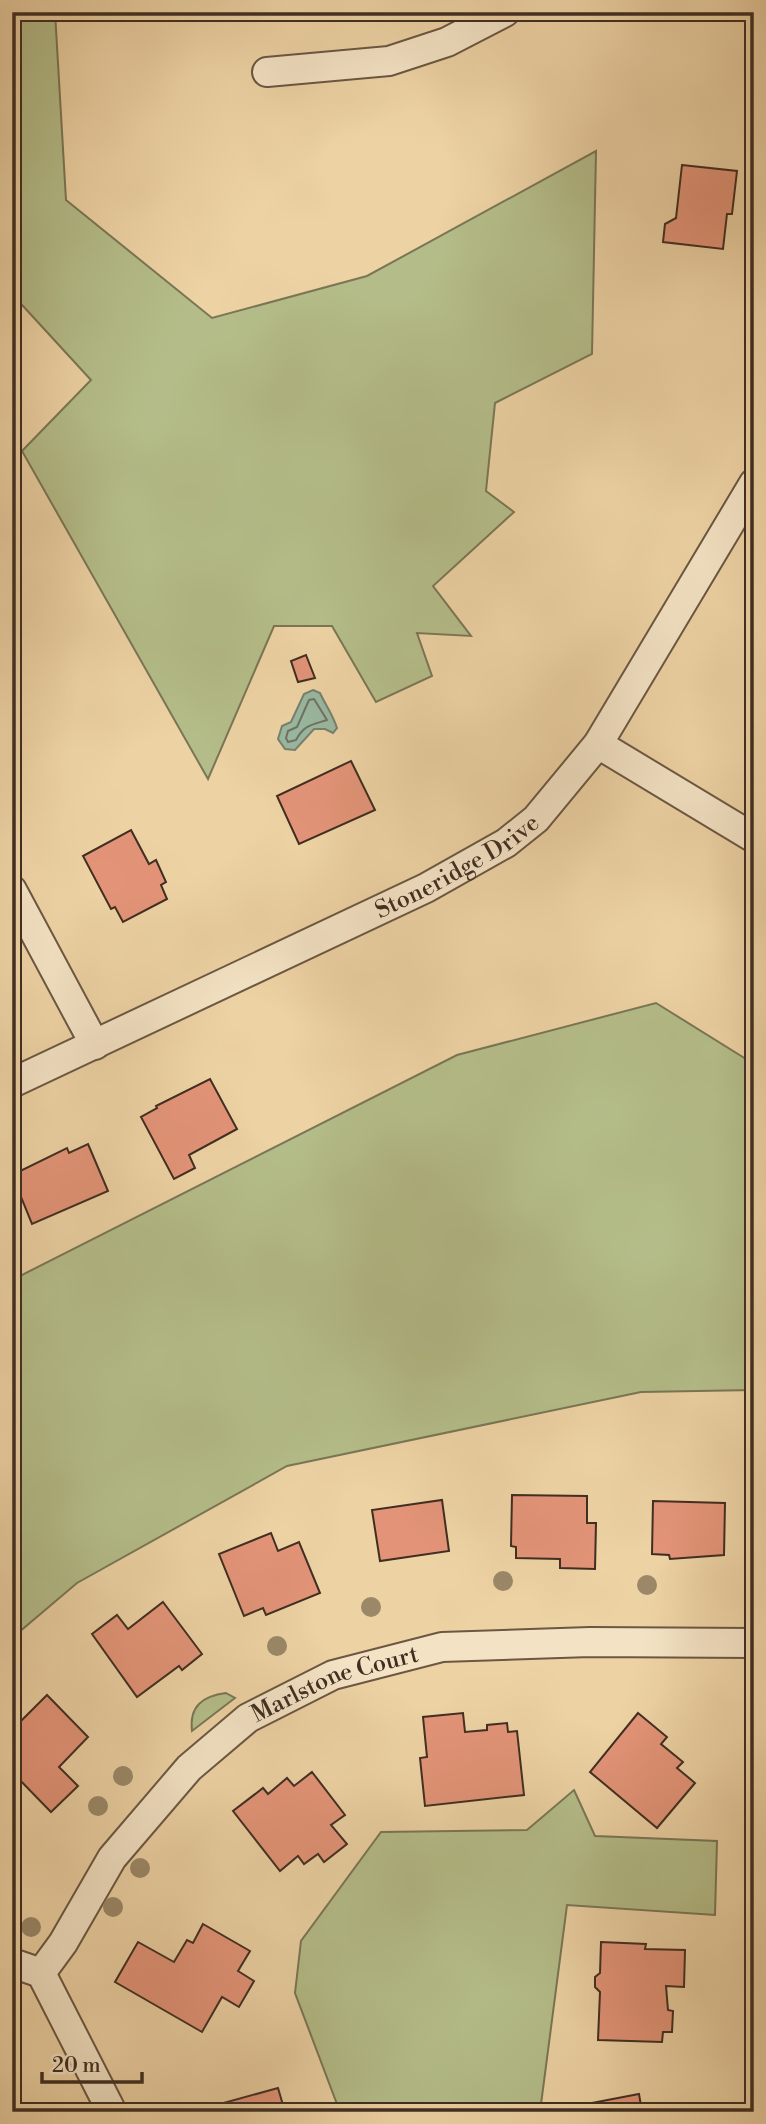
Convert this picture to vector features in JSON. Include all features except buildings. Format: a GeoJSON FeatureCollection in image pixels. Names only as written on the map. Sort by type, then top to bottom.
{"type":"FeatureCollection","features":[{"type":"Feature","properties":{"kind":"street"},"geometry":{"type":"LineString","coordinates":[[267,72],[389,61],[447,42],[505,12]]}},
{"type":"Feature","properties":{"kind":"street","name":"Stoneridge Drive"},"geometry":{"type":"LineString","coordinates":[[12,1083],[426,888],[474,862],[536,819],[598,744],[754,483]]}},
{"type":"Feature","properties":{"kind":"street"},"geometry":{"type":"LineString","coordinates":[[598,744],[754,838]]}},
{"type":"Feature","properties":{"kind":"street"},"geometry":{"type":"LineString","coordinates":[[12,890],[96,1045]]}},
{"type":"Feature","properties":{"kind":"street","name":"Marlstone Court"},"geometry":{"type":"LineString","coordinates":[[41,1973],[63,1942],[112,1858],[189,1768],[248,1718],[334,1675],[442,1647],[590,1642],[754,1643]]}},
{"type":"Feature","properties":{"kind":"street"},"geometry":{"type":"LineString","coordinates":[[12,1963],[41,1973],[112,2112]]}},
{"type":"Feature","properties":{"kind":"shaded area"},"geometry":{"type":"Polygon","coordinates":[[[12,12],[55,12],[66,200],[212,318],[367,276],[596,151],[592,354],[495,403],[486,491],[514,512],[433,586],[471,636],[417,633],[432,676],[376,702],[332,626],[274,626],[208,779],[22,451],[91,380],[12,294],[12,12]]]}},
{"type":"Feature","properties":{"kind":"shaded area"},"geometry":{"type":"Polygon","coordinates":[[[656,1003],[754,1064],[754,1390],[641,1392],[287,1466],[77,1583],[12,1638],[12,1280],[457,1055],[656,1003]]]}},
{"type":"Feature","properties":{"kind":"shaded area"},"geometry":{"type":"Polygon","coordinates":[[[226,1693],[235,1698],[192,1731],[193,1715],[199,1704],[226,1693]]]}},
{"type":"Feature","properties":{"kind":"shaded area"},"geometry":{"type":"Polygon","coordinates":[[[574,1790],[595,1836],[717,1841],[715,1915],[567,1905],[540,2112],[340,2112],[295,1993],[301,1941],[381,1832],[527,1830],[574,1790]]]}},
{"type":"Feature","properties":{"kind":"water"},"geometry":{"type":"Polygon","coordinates":[[[313,690],[320,693],[337,728],[333,733],[325,729],[314,729],[295,750],[285,749],[278,739],[282,726],[291,722],[304,694],[313,690]]]}}]}
